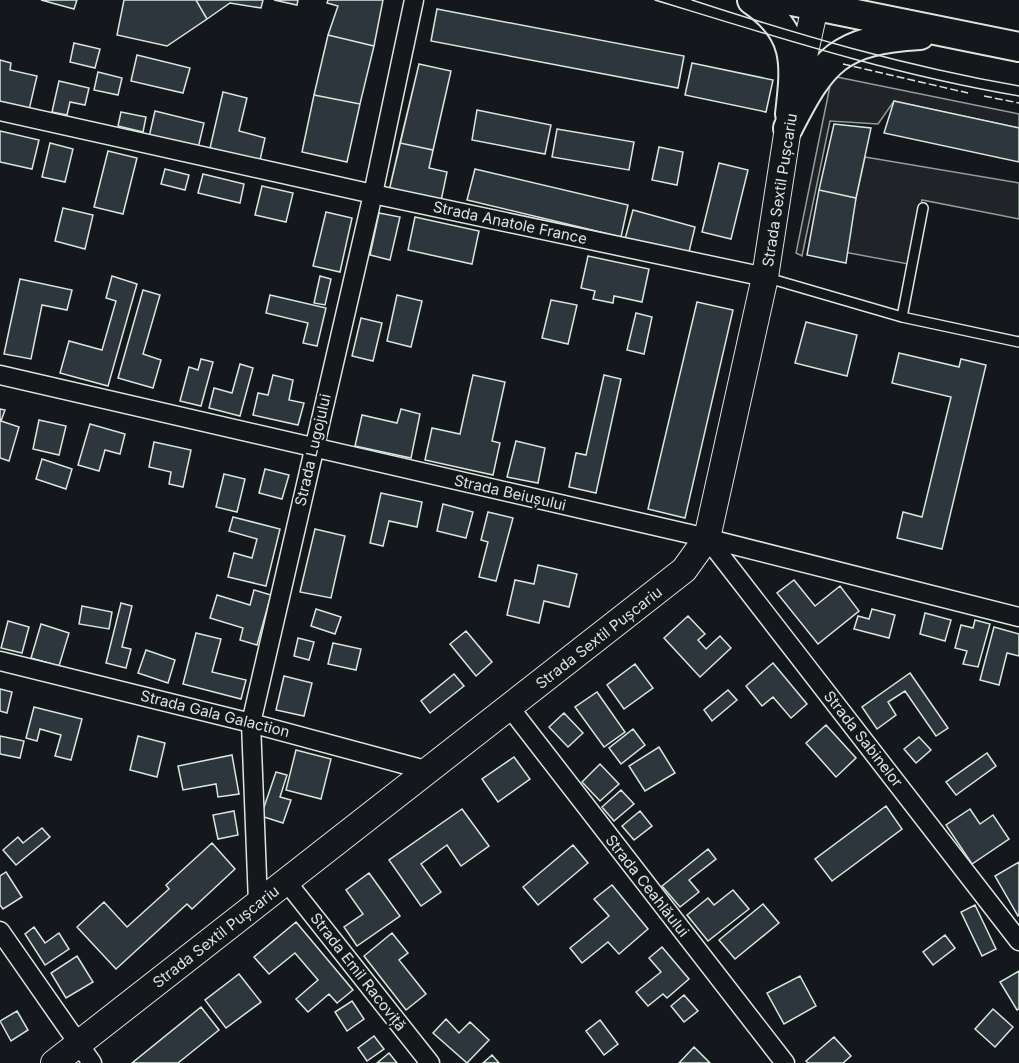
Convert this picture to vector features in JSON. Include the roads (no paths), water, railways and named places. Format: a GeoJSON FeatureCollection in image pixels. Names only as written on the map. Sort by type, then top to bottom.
{"type":"FeatureCollection","features":[{"type":"Feature","properties":{"kind":"main road"},"geometry":{"type":"LineString","coordinates":[[752,0],[773,16],[790,42],[794,71],[788,128]]}},
{"type":"Feature","properties":{"kind":"main road"},"geometry":{"type":"LineString","coordinates":[[787,0],[815,3],[1019,47]]}},
{"type":"Feature","properties":{"kind":"main road"},"geometry":{"type":"LineString","coordinates":[[788,128],[825,65],[847,49],[899,36],[949,33]]}},
{"type":"Feature","properties":{"kind":"street","name":"Strada Lugojului"},"geometry":{"type":"LineString","coordinates":[[258,903],[251,723],[373,194],[414,0]]}},
{"type":"Feature","properties":{"kind":"street","name":"Strada Sextil Pușcariu"},"geometry":{"type":"LineString","coordinates":[[54,1063],[86,1054],[258,903],[684,570],[707,538],[765,277],[788,128],[808,48],[815,3]]}},
{"type":"Feature","properties":{"kind":"street","name":"Strada Anatole France"},"geometry":{"type":"LineString","coordinates":[[0,111],[373,194],[765,277]]}},
{"type":"Feature","properties":{"kind":"street","name":"Strada Beiușului"},"geometry":{"type":"LineString","coordinates":[[0,375],[707,538],[1019,616]]}},
{"type":"Feature","properties":{"kind":"street","name":"Strada Sabinelor"},"geometry":{"type":"LineString","coordinates":[[707,538],[1019,941]]}},
{"type":"Feature","properties":{"kind":"street","name":"Strada Gala Galaction"},"geometry":{"type":"LineString","coordinates":[[0,661],[251,723],[429,771]]}},
{"type":"Feature","properties":{"kind":"street","name":"Strada Ceahlăului"},"geometry":{"type":"LineString","coordinates":[[510,708],[785,1063]]}},
{"type":"Feature","properties":{"kind":"street","name":"Strada Emil Racoviță"},"geometry":{"type":"LineString","coordinates":[[286,881],[430,1063]]}},
{"type":"Feature","properties":{"kind":"street"},"geometry":{"type":"LineString","coordinates":[[0,931],[86,1054]]}},
{"type":"Feature","properties":{"kind":"lane"},"geometry":{"type":"LineString","coordinates":[[902,317],[923,208]]}},
{"type":"Feature","properties":{"kind":"lane","name":"Strada Anatole France"},"geometry":{"type":"LineString","coordinates":[[765,277],[902,317],[1019,342]]}},
{"type":"Feature","properties":{"kind":"tram line"},"geometry":{"type":"LineString","coordinates":[[655,0],[881,66],[1019,96]]}},
{"type":"Feature","properties":{"kind":"tram line"},"geometry":{"type":"LineString","coordinates":[[692,0],[854,49],[1019,86]]}}]}
